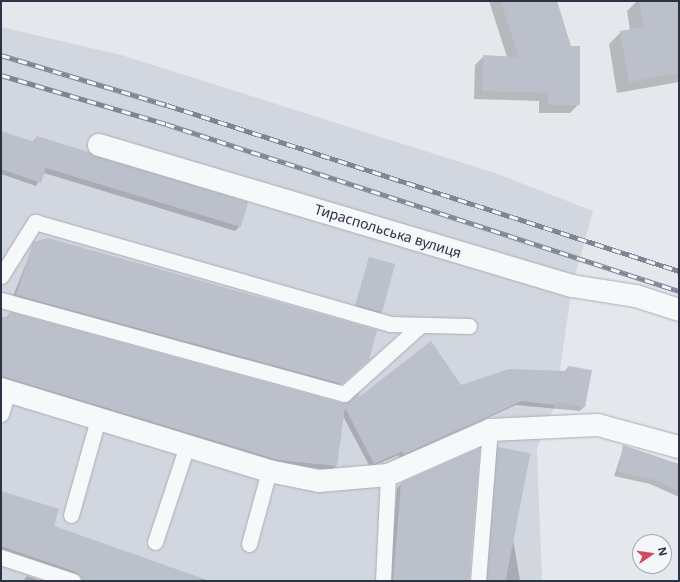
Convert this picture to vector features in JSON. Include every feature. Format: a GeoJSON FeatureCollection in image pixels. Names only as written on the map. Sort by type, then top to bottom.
{"type":"FeatureCollection","features":[{"type":"Feature","properties":{"kind":"street","name":"Тираспольська вулиця"},"geometry":{"type":"LineString","coordinates":[[99,145],[572,286],[636,296],[679,310]]}},
{"type":"Feature","properties":{"kind":"street"},"geometry":{"type":"LineString","coordinates":[[5,390],[269,471],[319,481],[388,475],[490,430],[598,425],[679,447]]}},
{"type":"Feature","properties":{"kind":"lane"},"geometry":{"type":"LineString","coordinates":[[1,276],[35,222],[390,324],[469,326]]}},
{"type":"Feature","properties":{"kind":"lane"},"geometry":{"type":"LineString","coordinates":[[1,300],[344,394],[421,324]]}},
{"type":"Feature","properties":{"kind":"lane"},"geometry":{"type":"LineString","coordinates":[[1,414],[5,390]]}},
{"type":"Feature","properties":{"kind":"lane"},"geometry":{"type":"LineString","coordinates":[[71,515],[98,419]]}},
{"type":"Feature","properties":{"kind":"lane"},"geometry":{"type":"LineString","coordinates":[[478,581],[490,430]]}},
{"type":"Feature","properties":{"kind":"lane"},"geometry":{"type":"LineString","coordinates":[[155,542],[187,446]]}},
{"type":"Feature","properties":{"kind":"lane"},"geometry":{"type":"LineString","coordinates":[[249,544],[269,471]]}},
{"type":"Feature","properties":{"kind":"lane"},"geometry":{"type":"LineString","coordinates":[[383,581],[388,475]]}},
{"type":"Feature","properties":{"kind":"lane"},"geometry":{"type":"LineString","coordinates":[[1,557],[73,581]]}},
{"type":"Feature","properties":{"kind":"shaded area"},"geometry":{"type":"Polygon","coordinates":[[[1,27],[121,55],[498,174],[593,211],[572,286],[555,405],[537,449],[542,581],[1,581],[1,27]]]}},
{"type":"Feature","properties":{"kind":"building"},"geometry":{"type":"Polygon","coordinates":[[[501,1],[557,1],[571,46],[580,46],[580,105],[548,105],[548,93],[482,91],[483,55],[518,57],[501,1]]]}},
{"type":"Feature","properties":{"kind":"building"},"geometry":{"type":"Polygon","coordinates":[[[639,1],[679,1],[679,73],[629,82],[620,31],[644,27],[639,1]]]}},
{"type":"Feature","properties":{"kind":"building"},"geometry":{"type":"Polygon","coordinates":[[[1,131],[35,142],[37,136],[248,202],[241,227],[46,168],[41,183],[1,169],[1,131]]]}},
{"type":"Feature","properties":{"kind":"building"},"geometry":{"type":"Polygon","coordinates":[[[48,238],[377,330],[369,360],[342,384],[16,295],[33,242],[48,238]]]}},
{"type":"Feature","properties":{"kind":"building"},"geometry":{"type":"Polygon","coordinates":[[[369,257],[395,264],[382,312],[356,305],[369,257]]]}},
{"type":"Feature","properties":{"kind":"building"},"geometry":{"type":"Polygon","coordinates":[[[10,312],[342,403],[360,391],[359,397],[431,341],[461,385],[509,369],[567,371],[568,366],[592,370],[585,407],[556,402],[555,405],[522,401],[403,455],[403,451],[374,464],[345,408],[337,466],[278,460],[1,376],[1,316],[8,318],[10,312]]]}},
{"type":"Feature","properties":{"kind":"building"},"geometry":{"type":"Polygon","coordinates":[[[623,445],[679,464],[679,491],[655,480],[618,472],[623,445]]]}},
{"type":"Feature","properties":{"kind":"building"},"geometry":{"type":"Polygon","coordinates":[[[498,447],[530,453],[506,581],[485,581],[472,579],[498,447]]]}},
{"type":"Feature","properties":{"kind":"building"},"geometry":{"type":"Polygon","coordinates":[[[480,448],[469,581],[393,581],[401,483],[480,448]]]}},
{"type":"Feature","properties":{"kind":"building"},"geometry":{"type":"Polygon","coordinates":[[[1,491],[59,509],[54,526],[201,578],[201,581],[82,581],[76,572],[1,546],[1,491]]]}},
{"type":"Feature","properties":{"kind":"railway"},"geometry":{"type":"LineString","coordinates":[[1,55],[167,105],[679,271]]}},
{"type":"Feature","properties":{"kind":"railway"},"geometry":{"type":"LineString","coordinates":[[1,75],[166,124],[679,291]]}}]}
